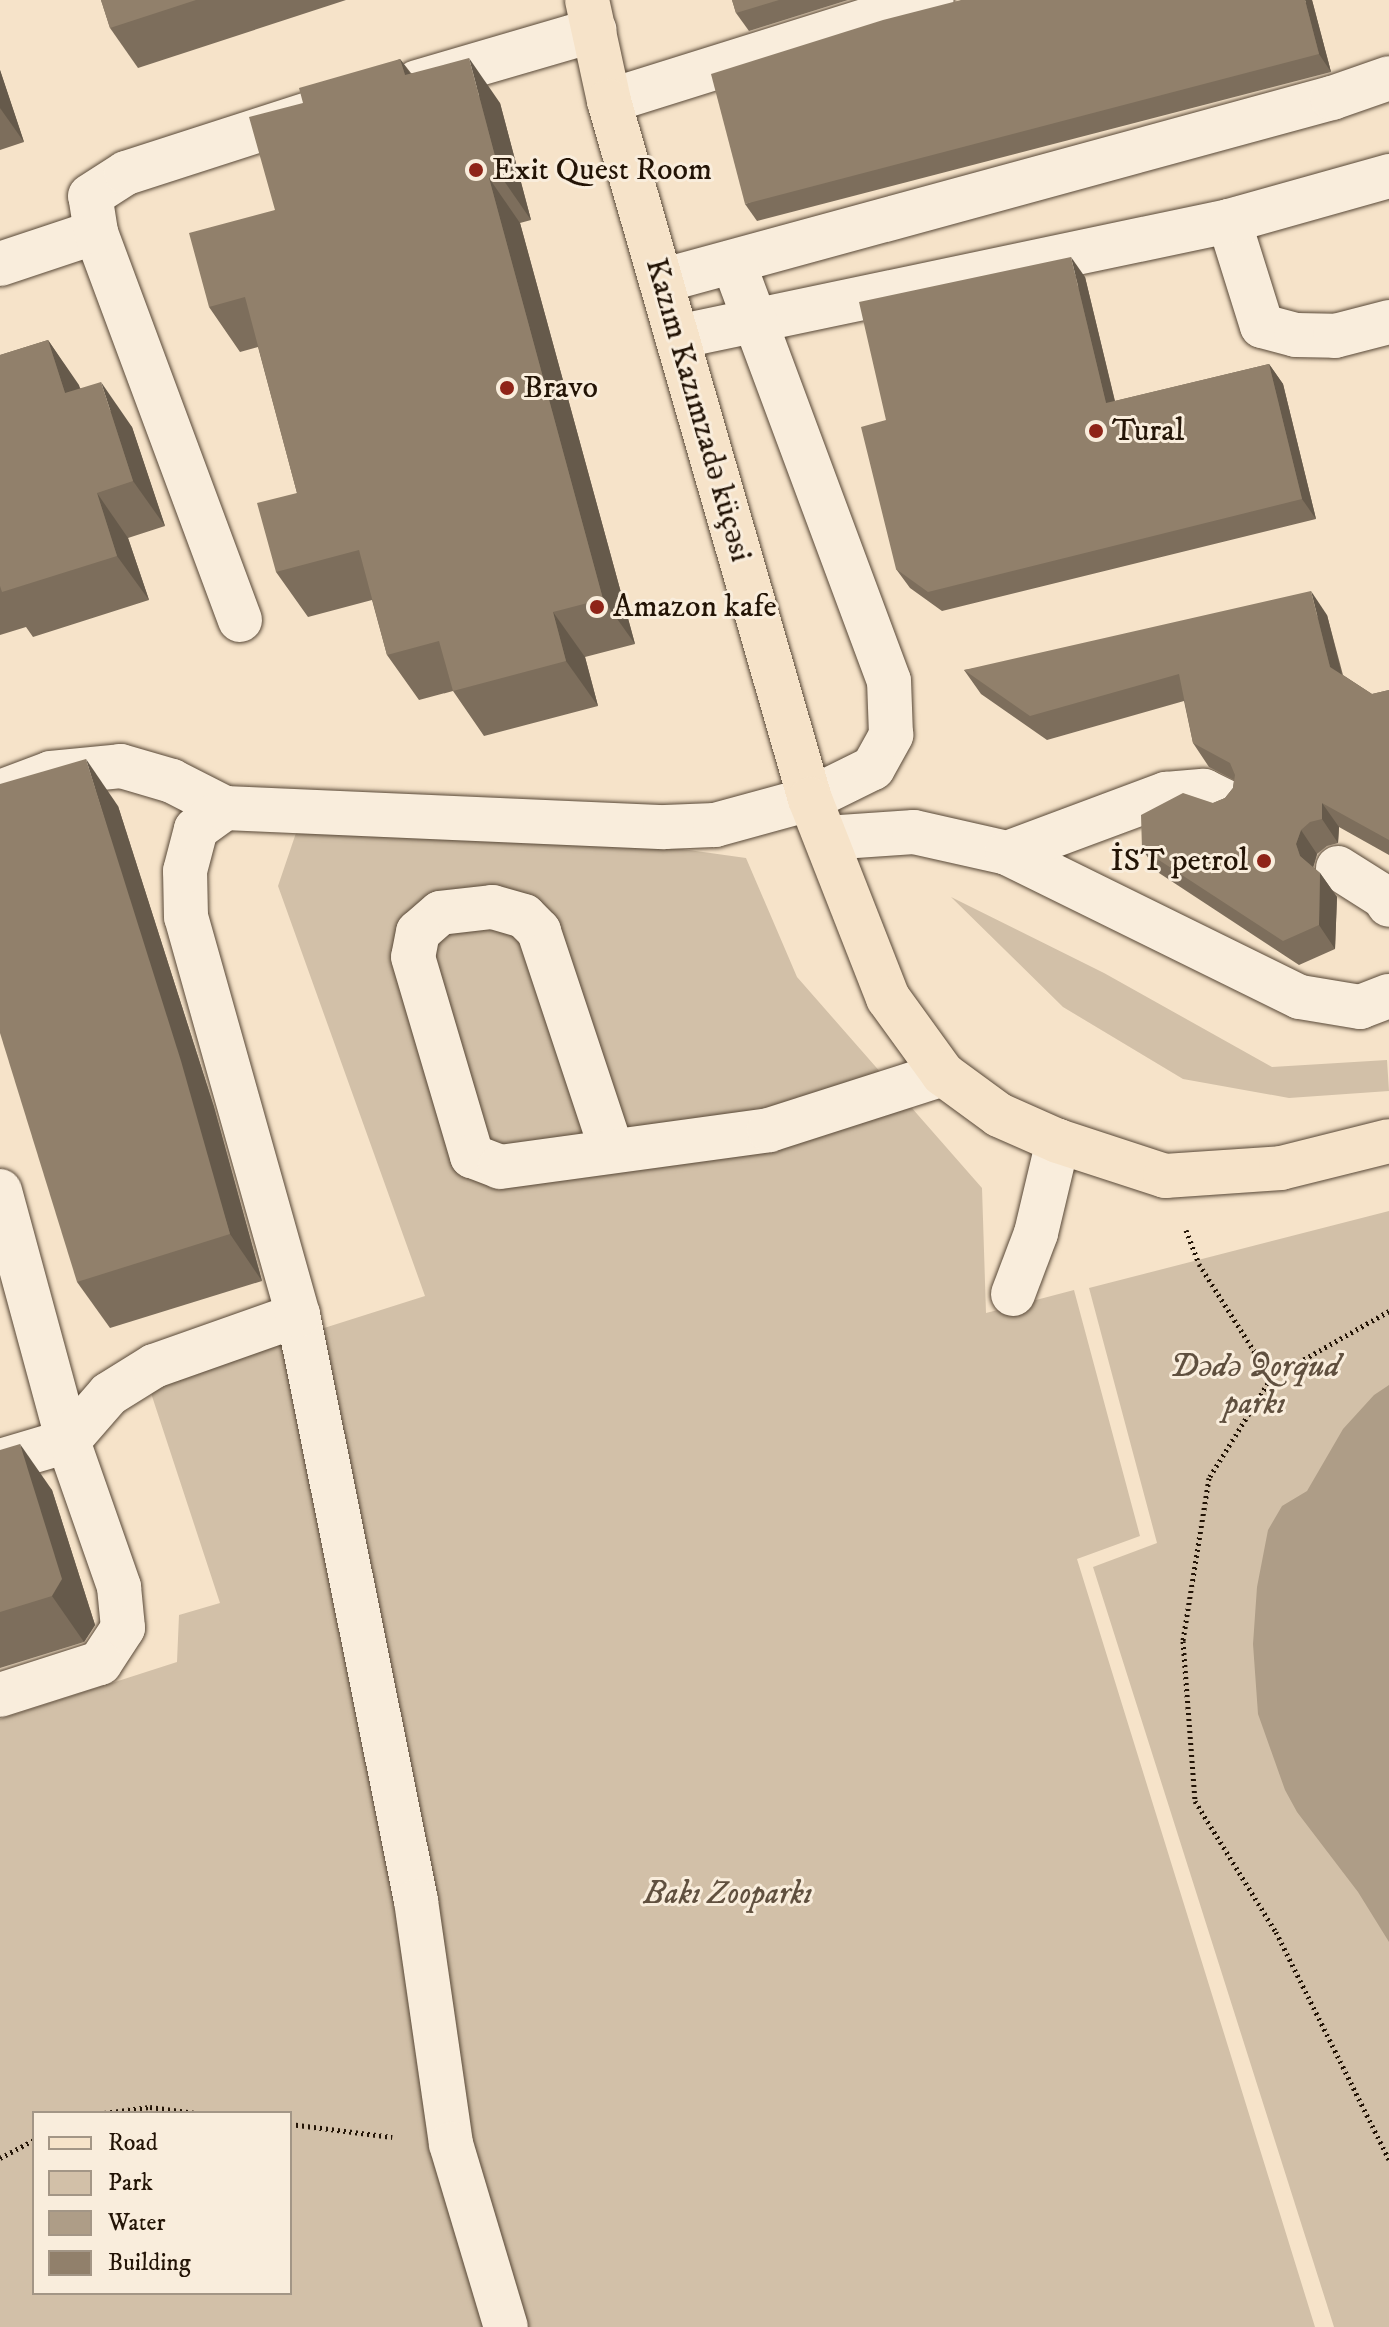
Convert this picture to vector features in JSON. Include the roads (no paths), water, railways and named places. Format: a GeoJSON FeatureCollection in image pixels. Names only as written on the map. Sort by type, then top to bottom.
{"type":"FeatureCollection","features":[{"type":"Feature","properties":{"kind":"main road","name":"Kazım Kazımzadə küçəsi"},"geometry":{"type":"LineString","coordinates":[[591,15],[609,101],[818,819],[888,998],[943,1074],[999,1115],[1058,1141],[1165,1176],[1281,1168],[1389,1141]]}},
{"type":"Feature","properties":{"kind":"lane"},"geometry":{"type":"LineString","coordinates":[[609,101],[932,0]]}},
{"type":"Feature","properties":{"kind":"lane"},"geometry":{"type":"LineString","coordinates":[[240,620],[96,232],[90,196],[126,173],[366,97],[591,15]]}},
{"type":"Feature","properties":{"kind":"lane"},"geometry":{"type":"LineString","coordinates":[[661,281],[1332,98],[1389,78]]}},
{"type":"Feature","properties":{"kind":"lane"},"geometry":{"type":"LineString","coordinates":[[677,337],[1229,221],[1389,176]]}},
{"type":"Feature","properties":{"kind":"lane"},"geometry":{"type":"LineString","coordinates":[[1229,221],[1262,326],[1296,335],[1335,336],[1389,322]]}},
{"type":"Feature","properties":{"kind":"lane"},"geometry":{"type":"LineString","coordinates":[[0,264],[96,232]]}},
{"type":"Feature","properties":{"kind":"lane"},"geometry":{"type":"LineString","coordinates":[[733,262],[889,681],[891,735],[873,768],[818,819]]}},
{"type":"Feature","properties":{"kind":"lane"},"geometry":{"type":"LineString","coordinates":[[0,792],[51,773],[121,766],[172,781],[225,808],[665,827],[818,819],[914,832],[1007,853],[1300,997],[1360,1007],[1389,996]]}},
{"type":"Feature","properties":{"kind":"lane"},"geometry":{"type":"LineString","coordinates":[[1007,853],[1166,794],[1204,791],[1227,802]]}},
{"type":"Feature","properties":{"kind":"lane"},"geometry":{"type":"LineString","coordinates":[[225,808],[196,829],[185,871],[186,917],[298,1315],[416,1901],[451,2144],[506,2327]]}},
{"type":"Feature","properties":{"kind":"lane"},"geometry":{"type":"LineString","coordinates":[[1338,868],[1384,897],[1389,905]]}},
{"type":"Feature","properties":{"kind":"lane"},"geometry":{"type":"LineString","coordinates":[[612,1151],[539,931],[524,916],[492,907],[440,913],[418,932],[413,957],[472,1156],[500,1167],[769,1130],[943,1074]]}},
{"type":"Feature","properties":{"kind":"lane"},"geometry":{"type":"LineString","coordinates":[[1013,1294],[1036,1233],[1058,1141]]}},
{"type":"Feature","properties":{"kind":"lane"},"geometry":{"type":"LineString","coordinates":[[0,1191],[68,1441],[119,1587],[123,1628],[100,1663],[0,1695]]}},
{"type":"Feature","properties":{"kind":"lane"},"geometry":{"type":"LineString","coordinates":[[0,1461],[68,1441],[109,1394],[154,1366],[298,1315]]}},
{"type":"Feature","properties":{"kind":"water"},"geometry":{"type":"Polygon","coordinates":[[[1389,1385],[1389,1942],[1358,1892],[1297,1812],[1285,1790],[1258,1714],[1253,1644],[1257,1587],[1268,1530],[1282,1506],[1307,1491],[1343,1429],[1374,1395],[1389,1385]]]}},
{"type":"Feature","properties":{"kind":"place","name":"Exit Quest Room"},"geometry":{"type":"Point","coordinates":[476,170]}},
{"type":"Feature","properties":{"kind":"place","name":"Bravo"},"geometry":{"type":"Point","coordinates":[507,388]}},
{"type":"Feature","properties":{"kind":"place","name":"Tural"},"geometry":{"type":"Point","coordinates":[1096,431]}},
{"type":"Feature","properties":{"kind":"place","name":"Amazon kafe"},"geometry":{"type":"Point","coordinates":[597,607]}},
{"type":"Feature","properties":{"kind":"place","name":"İST petrol"},"geometry":{"type":"Point","coordinates":[1264,861]}},
{"type":"Feature","properties":{"kind":"park label","name":"Dədə Qorqud parkı"},"geometry":{"type":"Point","coordinates":[1255,1386]}},
{"type":"Feature","properties":{"kind":"park label","name":"Bakı Zooparkı"},"geometry":{"type":"Point","coordinates":[728,1894]}}]}
